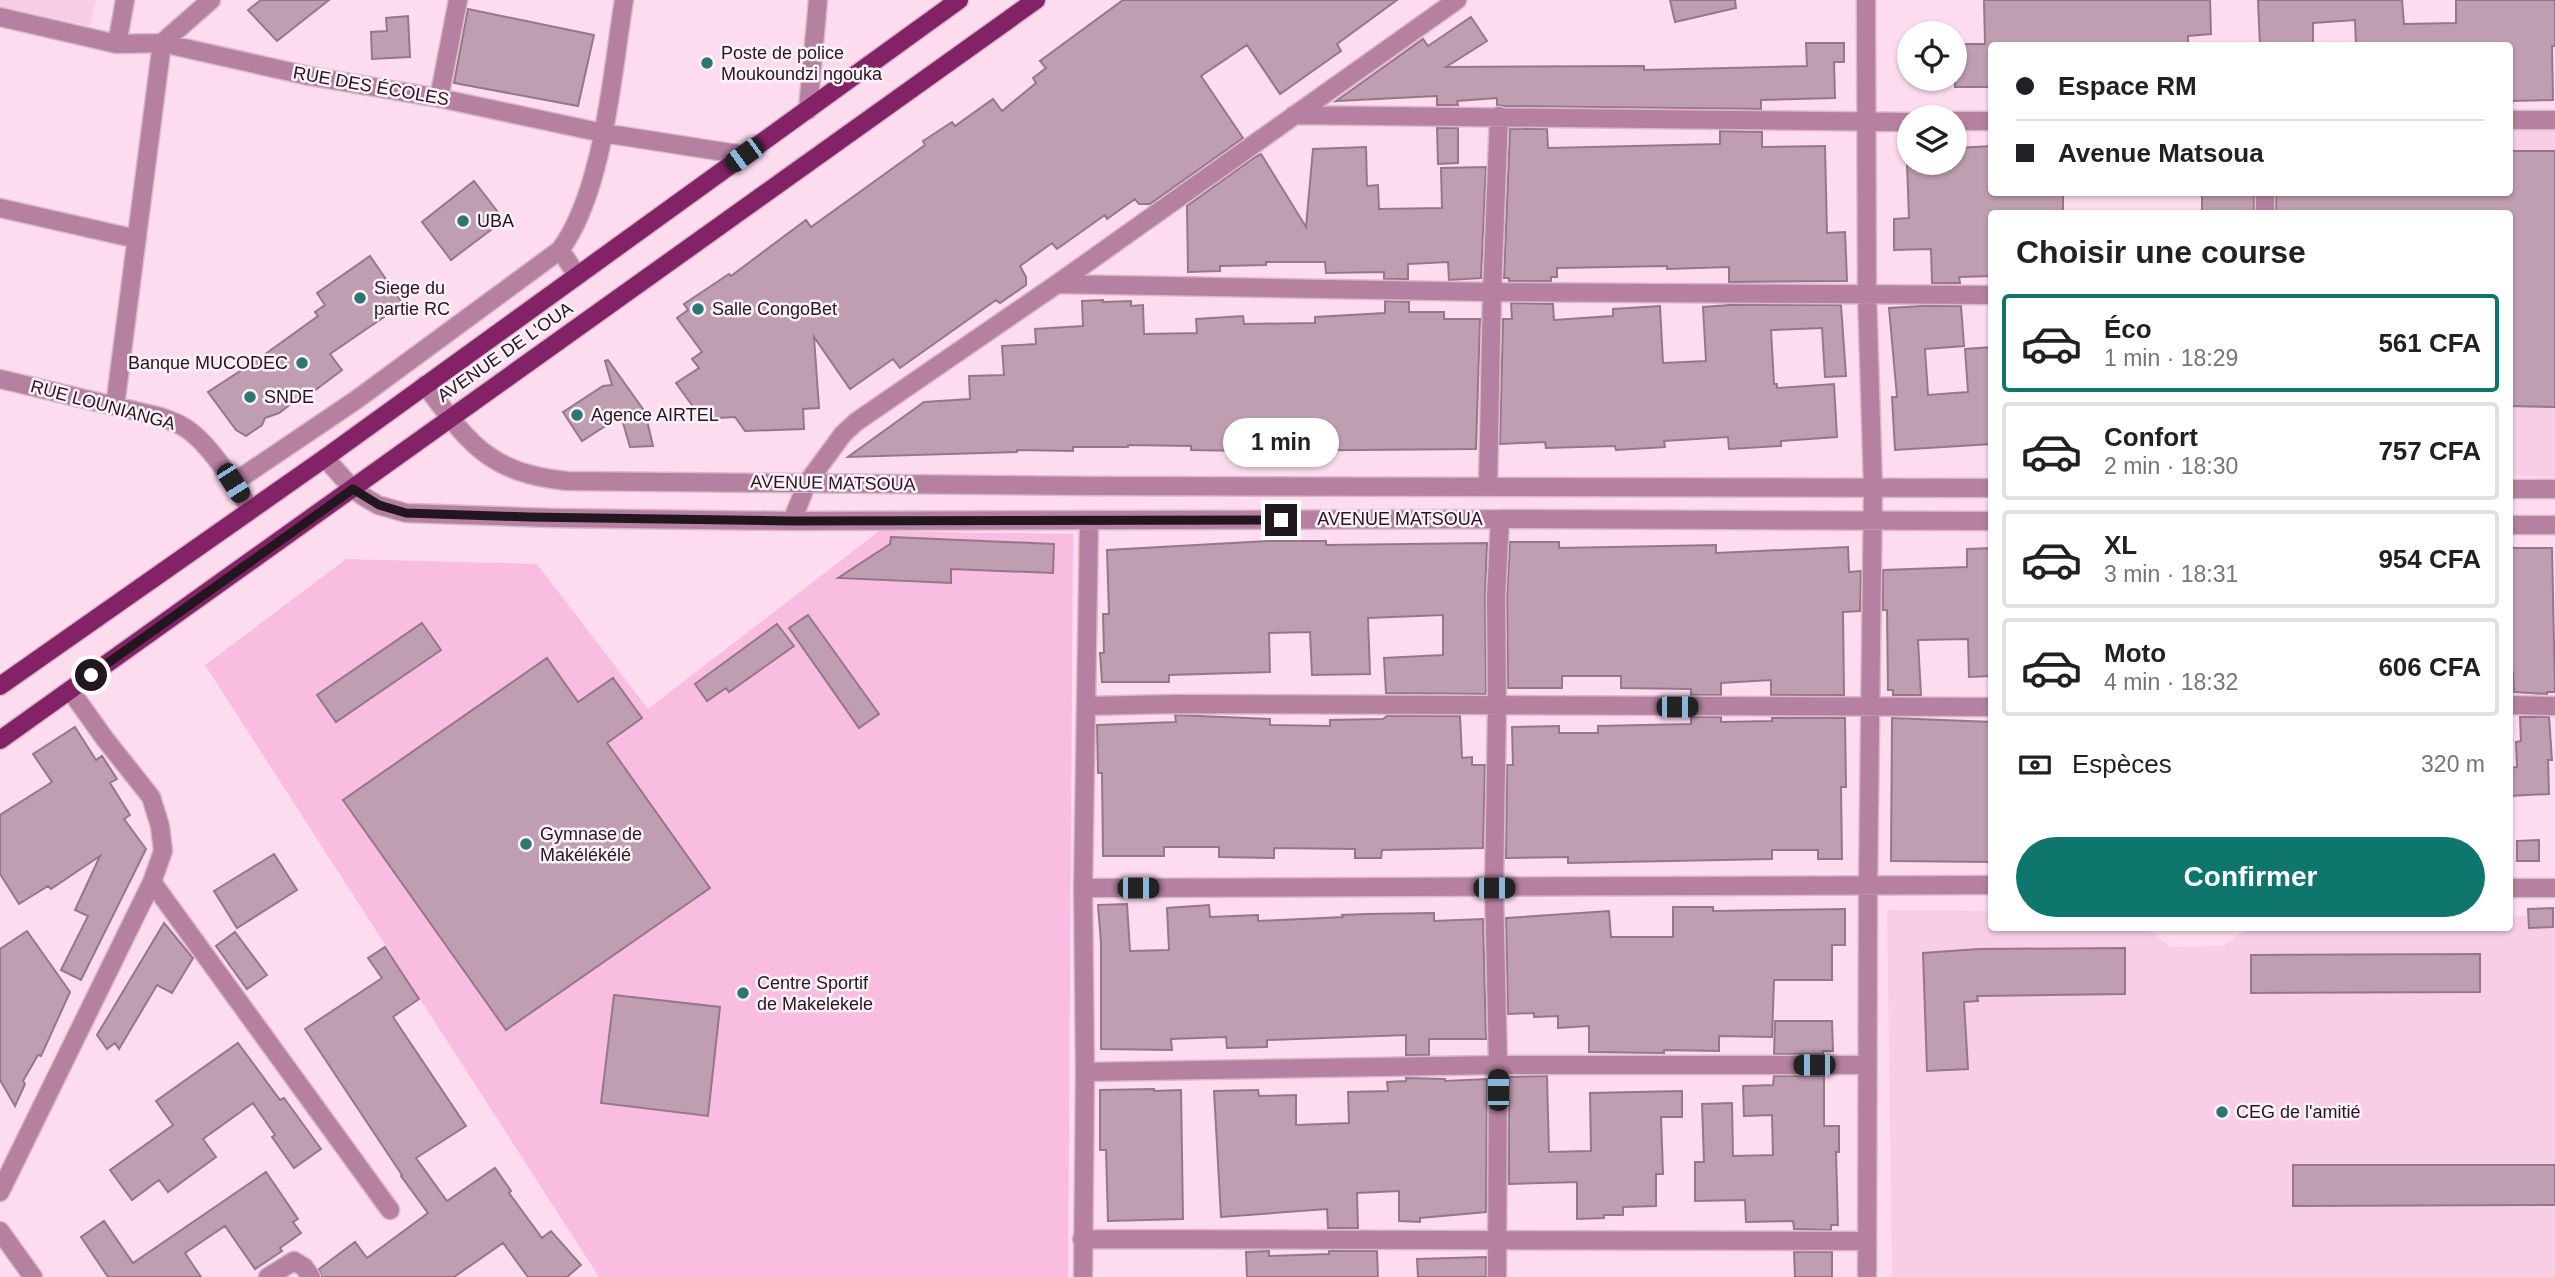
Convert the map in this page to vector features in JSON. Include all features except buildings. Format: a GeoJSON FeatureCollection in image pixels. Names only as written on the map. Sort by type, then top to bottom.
{"type":"FeatureCollection","features":[{"type":"Feature","properties":{"kind":"main road","name":"AVENUE DE L'OUA"},"geometry":{"type":"LineString","coordinates":[[0,686],[325,458],[960,0]]}},
{"type":"Feature","properties":{"kind":"main road","name":"AVENUE DE L'OUA"},"geometry":{"type":"LineString","coordinates":[[0,740],[1036,0]]}},
{"type":"Feature","properties":{"kind":"street"},"geometry":{"type":"LineString","coordinates":[[117,44],[125,0]]}},
{"type":"Feature","properties":{"kind":"street"},"geometry":{"type":"LineString","coordinates":[[115,407],[162,43],[211,0]]}},
{"type":"Feature","properties":{"kind":"street"},"geometry":{"type":"LineString","coordinates":[[439,98],[458,0]]}},
{"type":"Feature","properties":{"kind":"street"},"geometry":{"type":"LineString","coordinates":[[233,483],[356,400],[560,250],[583,211],[603,133],[624,0]]}},
{"type":"Feature","properties":{"kind":"street"},"geometry":{"type":"LineString","coordinates":[[808,110],[818,0]]}},
{"type":"Feature","properties":{"kind":"street"},"geometry":{"type":"LineString","coordinates":[[792,521],[807,483],[843,434],[856,422],[1057,284],[1457,0]]}},
{"type":"Feature","properties":{"kind":"street"},"geometry":{"type":"LineString","coordinates":[[1866,0],[1867,294],[1873,487],[1867,1277]]}},
{"type":"Feature","properties":{"kind":"street","name":"RUE DES ÉCOLES"},"geometry":{"type":"LineString","coordinates":[[0,17],[117,44],[162,43],[309,76],[439,98],[603,133],[744,155]]}},
{"type":"Feature","properties":{"kind":"street"},"geometry":{"type":"LineString","coordinates":[[1294,115],[1897,122]]}},
{"type":"Feature","properties":{"kind":"street"},"geometry":{"type":"LineString","coordinates":[[1488,485],[1499,116]]}},
{"type":"Feature","properties":{"kind":"street"},"geometry":{"type":"LineString","coordinates":[[2513,120],[2555,120]]}},
{"type":"Feature","properties":{"kind":"street"},"geometry":{"type":"LineString","coordinates":[[1967,121],[1988,121]]}},
{"type":"Feature","properties":{"kind":"street"},"geometry":{"type":"LineString","coordinates":[[0,208],[137,239]]}},
{"type":"Feature","properties":{"kind":"street"},"geometry":{"type":"LineString","coordinates":[[560,250],[577,275]]}},
{"type":"Feature","properties":{"kind":"street"},"geometry":{"type":"LineString","coordinates":[[1057,284],[1492,292],[1988,295]]}},
{"type":"Feature","properties":{"kind":"street","name":"RUE LOUNIANGA"},"geometry":{"type":"LineString","coordinates":[[0,379],[161,417],[184,426],[204,445],[250,509]]}},
{"type":"Feature","properties":{"kind":"street","name":"AVENUE MATSOUA"},"geometry":{"type":"LineString","coordinates":[[425,384],[467,437],[496,462],[522,473],[567,481],[1988,488]]}},
{"type":"Feature","properties":{"kind":"street"},"geometry":{"type":"LineString","coordinates":[[356,400],[372,422]]}},
{"type":"Feature","properties":{"kind":"street","name":"AVENUE MATSOUA"},"geometry":{"type":"LineString","coordinates":[[325,458],[353,489],[379,505],[406,513],[792,521],[1988,521]]}},
{"type":"Feature","properties":{"kind":"street"},"geometry":{"type":"LineString","coordinates":[[2513,489],[2555,489]]}},
{"type":"Feature","properties":{"kind":"street"},"geometry":{"type":"LineString","coordinates":[[1497,1277],[1498,1065],[1494,888],[1496,597],[1500,519]]}},
{"type":"Feature","properties":{"kind":"street"},"geometry":{"type":"LineString","coordinates":[[1083,1277],[1083,888],[1089,521]]}},
{"type":"Feature","properties":{"kind":"street"},"geometry":{"type":"LineString","coordinates":[[2513,525],[2555,525]]}},
{"type":"Feature","properties":{"kind":"street"},"geometry":{"type":"LineString","coordinates":[[0,1192],[152,882],[163,851],[160,826],[151,797],[70,690]]}},
{"type":"Feature","properties":{"kind":"street"},"geometry":{"type":"LineString","coordinates":[[1087,706],[1173,704],[1988,708]]}},
{"type":"Feature","properties":{"kind":"street"},"geometry":{"type":"LineString","coordinates":[[2513,705],[2555,706]]}},
{"type":"Feature","properties":{"kind":"street"},"geometry":{"type":"LineString","coordinates":[[152,882],[390,1210]]}},
{"type":"Feature","properties":{"kind":"street"},"geometry":{"type":"LineString","coordinates":[[1083,888],[1988,886]]}},
{"type":"Feature","properties":{"kind":"street"},"geometry":{"type":"LineString","coordinates":[[2513,888],[2555,888]]}},
{"type":"Feature","properties":{"kind":"street"},"geometry":{"type":"LineString","coordinates":[[1085,1072],[1498,1065],[1867,1065]]}},
{"type":"Feature","properties":{"kind":"street"},"geometry":{"type":"LineString","coordinates":[[0,1231],[33,1277]]}},
{"type":"Feature","properties":{"kind":"street"},"geometry":{"type":"LineString","coordinates":[[1082,1239],[1867,1241]]}},
{"type":"Feature","properties":{"kind":"street"},"geometry":{"type":"LineString","coordinates":[[268,1277],[294,1261],[304,1267],[311,1277]]}},
{"type":"Feature","properties":{"kind":"shaded area"},"geometry":{"type":"Polygon","coordinates":[[[0,0],[96,0],[90,26],[0,6],[0,0]]]}},
{"type":"Feature","properties":{"kind":"shaded area"},"geometry":{"type":"Polygon","coordinates":[[[2513,120],[2555,120],[2555,477],[2513,476],[2513,210],[2265,210],[2265,196],[2513,196],[2513,120]]]}},
{"type":"Feature","properties":{"kind":"shaded area","name":"Centre Sportif de Makelekele"},"geometry":{"type":"Polygon","coordinates":[[[879,531],[1073,534],[1068,1277],[599,1277],[205,665],[346,559],[537,564],[648,709],[879,531]]]}},
{"type":"Feature","properties":{"kind":"shaded area","name":"CEG de l'amitié"},"geometry":{"type":"Polygon","coordinates":[[[1887,910],[1988,911],[1988,931],[2151,931],[2170,947],[2223,946],[2244,931],[2513,931],[2513,916],[2555,916],[2555,1277],[1892,1277],[1887,910]]]}},
{"type":"Feature","properties":{"kind":"place","name":"Poste de police Moukoundzi ngouka"},"geometry":{"type":"Point","coordinates":[707,63]}},
{"type":"Feature","properties":{"kind":"place","name":"UBA"},"geometry":{"type":"Point","coordinates":[463,221]}},
{"type":"Feature","properties":{"kind":"place","name":"Siege du partie RC"},"geometry":{"type":"Point","coordinates":[360,298]}},
{"type":"Feature","properties":{"kind":"place","name":"Salle CongoBet"},"geometry":{"type":"Point","coordinates":[698,309]}},
{"type":"Feature","properties":{"kind":"place","name":"Banque MUCODEC"},"geometry":{"type":"Point","coordinates":[302,363]}},
{"type":"Feature","properties":{"kind":"place","name":"SNDE"},"geometry":{"type":"Point","coordinates":[250,397]}},
{"type":"Feature","properties":{"kind":"place","name":"Agence AIRTEL"},"geometry":{"type":"Point","coordinates":[577,415]}},
{"type":"Feature","properties":{"kind":"place","name":"Gymnase de Makélékélé"},"geometry":{"type":"Point","coordinates":[526,844]}},
{"type":"Feature","properties":{"kind":"place","name":"Centre Sportif de Makelekele"},"geometry":{"type":"Point","coordinates":[743,993]}},
{"type":"Feature","properties":{"kind":"place","name":"CEG de l'amitié"},"geometry":{"type":"Point","coordinates":[2222,1112]}},
{"type":"Feature","properties":{"kind":"route"},"geometry":{"type":"LineString","coordinates":[[91,675],[353,489],[379,505],[406,513],[792,521],[1281,520]]}}]}
